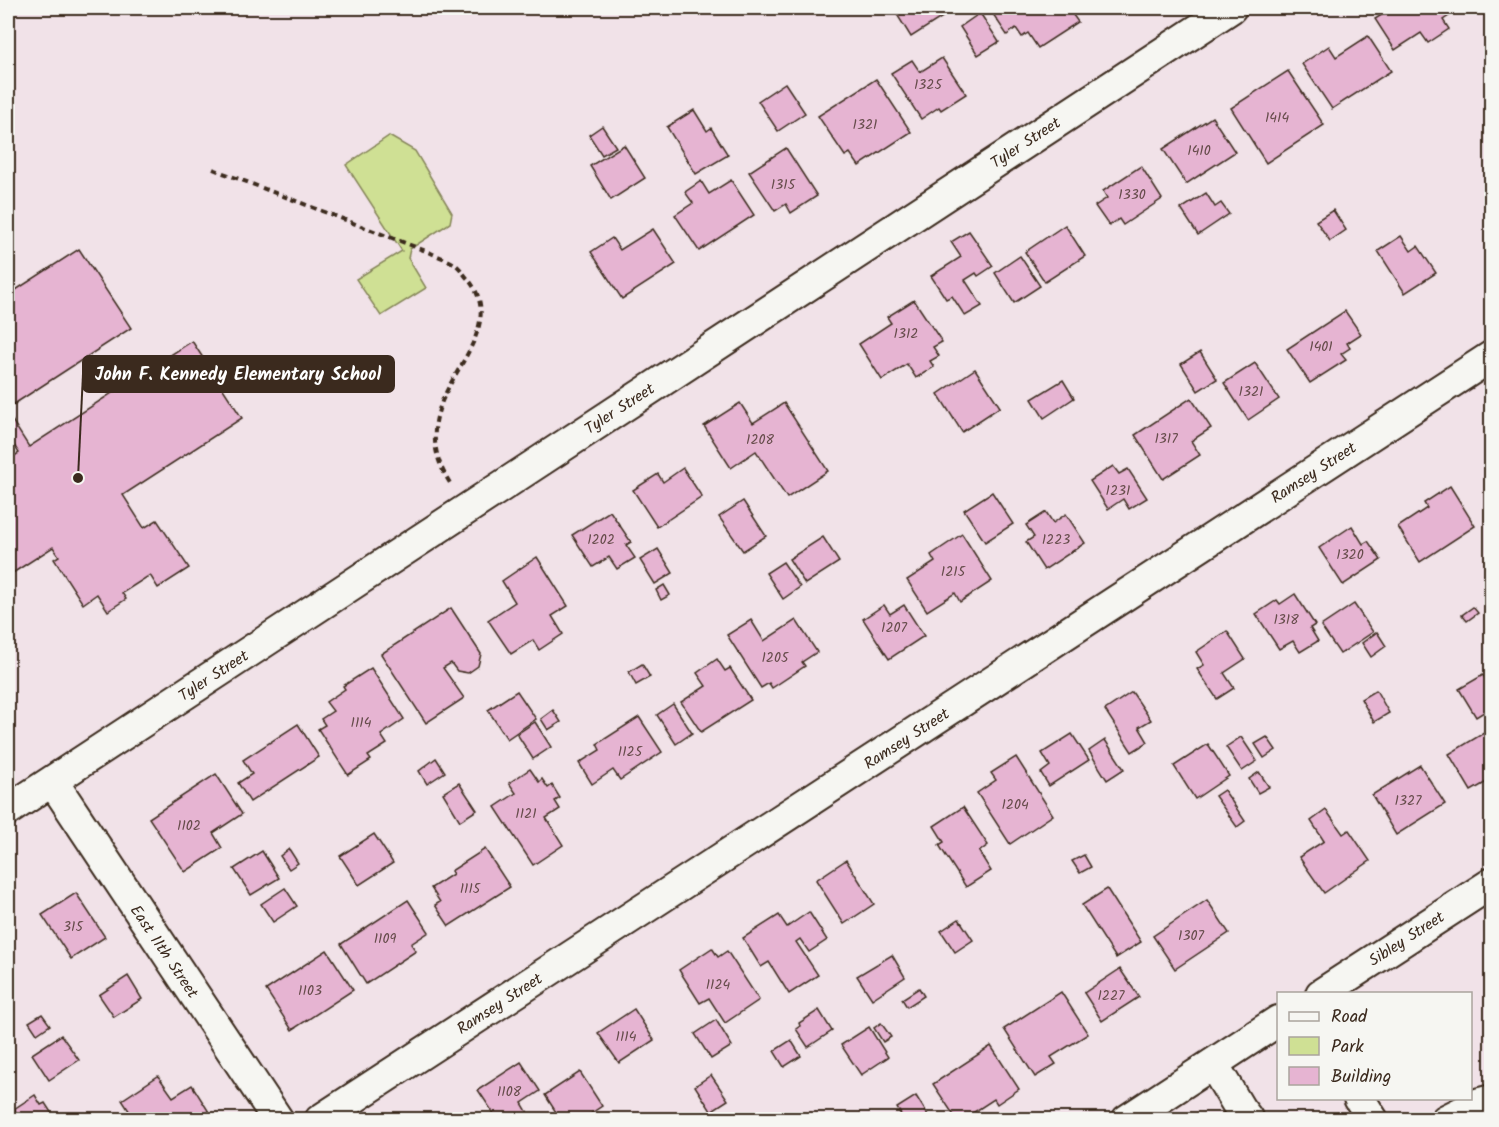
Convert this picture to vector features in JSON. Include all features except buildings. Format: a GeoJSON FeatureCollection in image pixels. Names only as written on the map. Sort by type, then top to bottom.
{"type":"FeatureCollection","features":[{"type":"Feature","properties":{"kind":"street","name":"Tyler Street"},"geometry":{"type":"LineString","coordinates":[[8,810],[1231,8]]}},
{"type":"Feature","properties":{"kind":"street","name":"Ramsey Street"},"geometry":{"type":"LineString","coordinates":[[321,1119],[1491,356]]}},
{"type":"Feature","properties":{"kind":"street","name":"East 11th Street"},"geometry":{"type":"LineString","coordinates":[[52,782],[278,1119]]}},
{"type":"Feature","properties":{"kind":"street","name":"Sibley Street"},"geometry":{"type":"LineString","coordinates":[[1324,992],[1491,883]]}},
{"type":"Feature","properties":{"kind":"street"},"geometry":{"type":"LineString","coordinates":[[1127,1119],[1277,1022]]}},
{"type":"Feature","properties":{"kind":"street"},"geometry":{"type":"LineString","coordinates":[[1213,1064],[1247,1119]]}},
{"type":"Feature","properties":{"kind":"street"},"geometry":{"type":"LineString","coordinates":[[1360,1100],[1373,1119]]}},
{"type":"Feature","properties":{"kind":"street"},"geometry":{"type":"LineString","coordinates":[[1446,1119],[1491,1100]]}},
{"type":"Feature","properties":{"kind":"path"},"geometry":{"type":"LineString","coordinates":[[213,169],[431,253],[456,265],[477,290],[482,313],[479,330],[441,404],[435,428],[436,453],[440,468],[450,483]]}},
{"type":"Feature","properties":{"kind":"green space"},"geometry":{"type":"Polygon","coordinates":[[[389,136],[415,151],[452,213],[450,223],[410,249],[408,258],[426,288],[381,316],[356,279],[402,251],[346,165],[389,136]]]}},
{"type":"Feature","properties":{"kind":"place","name":"John F. Kennedy Elementary School"},"geometry":{"type":"Point","coordinates":[78,478]}}]}
